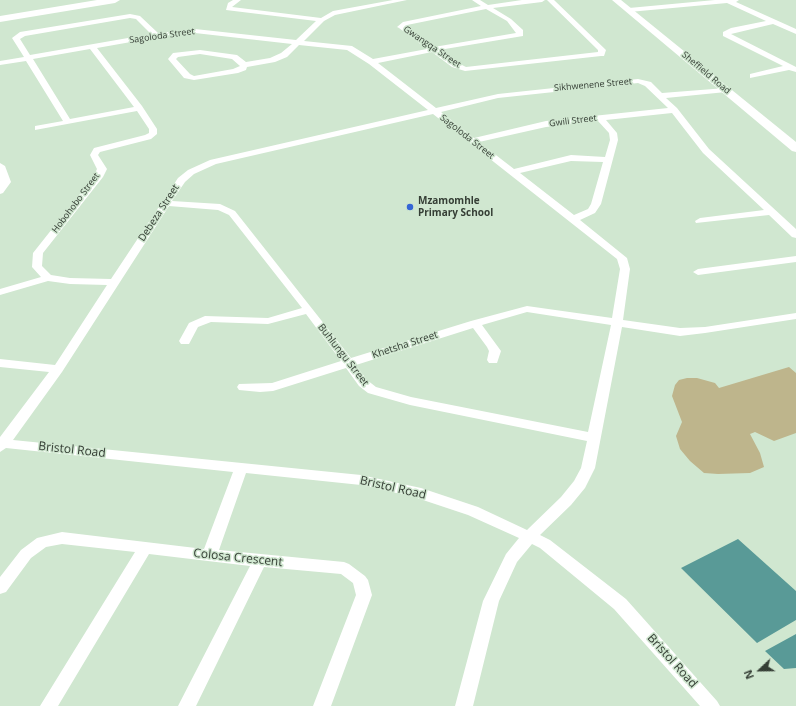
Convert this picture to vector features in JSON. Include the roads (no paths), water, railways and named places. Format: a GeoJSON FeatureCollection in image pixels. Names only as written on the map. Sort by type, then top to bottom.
{"type":"FeatureCollection","features":[{"type":"Feature","properties":{"kind":"main road"},"geometry":{"type":"LineString","coordinates":[[0,19],[115,0]]}},
{"type":"Feature","properties":{"kind":"street"},"geometry":{"type":"LineString","coordinates":[[238,0],[230,4],[228,8],[322,20]]}},
{"type":"Feature","properties":{"kind":"street"},"geometry":{"type":"LineString","coordinates":[[244,65],[234,57],[200,52],[176,55],[172,59],[187,76],[194,78],[235,71],[243,68],[244,65],[272,60],[284,55],[322,20],[332,13],[355,6],[404,0]]}},
{"type":"Feature","properties":{"kind":"street"},"geometry":{"type":"LineString","coordinates":[[372,62],[481,40],[515,36],[520,34],[520,30],[508,20],[475,0]]}},
{"type":"Feature","properties":{"kind":"street","name":"Gwangqa Street"},"geometry":{"type":"LineString","coordinates":[[542,0],[487,7],[401,25],[409,33],[460,68],[471,70],[591,57],[601,54],[602,50],[550,0]]}},
{"type":"Feature","properties":{"kind":"street","name":"Sheffield Road"},"geometry":{"type":"LineString","coordinates":[[616,0],[796,148]]}},
{"type":"Feature","properties":{"kind":"street"},"geometry":{"type":"LineString","coordinates":[[629,10],[736,0]]}},
{"type":"Feature","properties":{"kind":"street"},"geometry":{"type":"LineString","coordinates":[[728,1],[796,32]]}},
{"type":"Feature","properties":{"kind":"street"},"geometry":{"type":"LineString","coordinates":[[68,122],[16,38],[23,34],[130,16],[138,16],[157,36]]}},
{"type":"Feature","properties":{"kind":"street"},"geometry":{"type":"LineString","coordinates":[[772,22],[734,30],[726,34],[729,37],[793,68]]}},
{"type":"Feature","properties":{"kind":"street","name":"Sagoloda Street"},"geometry":{"type":"LineString","coordinates":[[0,63],[195,30],[349,48],[372,62],[618,254],[625,263],[626,269],[617,322],[588,468],[580,484],[511,558],[499,581],[491,600],[464,706]]}},
{"type":"Feature","properties":{"kind":"street","name":"Hobohobo Street"},"geometry":{"type":"LineString","coordinates":[[48,278],[37,267],[38,253],[98,177],[102,169],[94,155],[97,150],[148,137],[153,134],[153,129],[139,108],[92,47]]}},
{"type":"Feature","properties":{"kind":"street"},"geometry":{"type":"LineString","coordinates":[[753,76],[793,68]]}},
{"type":"Feature","properties":{"kind":"street","name":"Sikhwenene Street"},"geometry":{"type":"LineString","coordinates":[[433,111],[508,94],[628,81],[643,82],[674,110],[706,150],[796,236]]}},
{"type":"Feature","properties":{"kind":"street"},"geometry":{"type":"LineString","coordinates":[[660,96],[726,90]]}},
{"type":"Feature","properties":{"kind":"street"},"geometry":{"type":"LineString","coordinates":[[38,128],[139,108]]}},
{"type":"Feature","properties":{"kind":"street","name":"Gwili Street"},"geometry":{"type":"LineString","coordinates":[[472,141],[546,124],[674,110]]}},
{"type":"Feature","properties":{"kind":"street","name":"Debeza Street"},"geometry":{"type":"LineString","coordinates":[[1,444],[58,369],[181,180],[192,172],[213,162],[433,111]]}},
{"type":"Feature","properties":{"kind":"street"},"geometry":{"type":"LineString","coordinates":[[573,219],[588,213],[594,208],[608,160],[614,136],[600,118]]}},
{"type":"Feature","properties":{"kind":"street"},"geometry":{"type":"LineString","coordinates":[[513,172],[571,158],[608,160]]}},
{"type":"Feature","properties":{"kind":"street"},"geometry":{"type":"LineString","coordinates":[[0,166],[6,182],[0,191]]}},
{"type":"Feature","properties":{"kind":"street","name":"Buhlungu Street"},"geometry":{"type":"LineString","coordinates":[[166,203],[214,206],[228,210],[309,310],[363,383],[380,394],[594,438]]}},
{"type":"Feature","properties":{"kind":"street"},"geometry":{"type":"LineString","coordinates":[[700,221],[771,212]]}},
{"type":"Feature","properties":{"kind":"street"},"geometry":{"type":"LineString","coordinates":[[698,272],[796,259]]}},
{"type":"Feature","properties":{"kind":"street"},"geometry":{"type":"LineString","coordinates":[[0,292],[48,278],[70,281],[115,282]]}},
{"type":"Feature","properties":{"kind":"street","name":"Khetsha Street"},"geometry":{"type":"LineString","coordinates":[[243,387],[273,387],[475,323],[527,309],[617,322]]}},
{"type":"Feature","properties":{"kind":"street"},"geometry":{"type":"LineString","coordinates":[[185,341],[193,325],[209,318],[268,320],[309,310]]}},
{"type":"Feature","properties":{"kind":"street"},"geometry":{"type":"LineString","coordinates":[[617,322],[680,332],[692,332],[796,316]]}},
{"type":"Feature","properties":{"kind":"street"},"geometry":{"type":"LineString","coordinates":[[475,323],[494,346],[495,351],[493,360]]}},
{"type":"Feature","properties":{"kind":"street"},"geometry":{"type":"LineString","coordinates":[[0,363],[58,369]]}},
{"type":"Feature","properties":{"kind":"street","name":"Bristol Road"},"geometry":{"type":"LineString","coordinates":[[1,444],[361,480],[416,492],[473,511],[545,544],[620,604],[711,706]]}},
{"type":"Feature","properties":{"kind":"street"},"geometry":{"type":"LineString","coordinates":[[209,556],[241,468]]}},
{"type":"Feature","properties":{"kind":"street","name":"Colosa Crescent"},"geometry":{"type":"LineString","coordinates":[[0,588],[26,554],[42,542],[62,538],[209,556],[344,568],[360,580],[364,595],[322,706]]}},
{"type":"Feature","properties":{"kind":"street"},"geometry":{"type":"LineString","coordinates":[[49,706],[145,548]]}},
{"type":"Feature","properties":{"kind":"street"},"geometry":{"type":"LineString","coordinates":[[187,706],[260,561]]}},
{"type":"Feature","properties":{"kind":"water"},"geometry":{"type":"Polygon","coordinates":[[[738,539],[796,591],[796,620],[757,643],[681,568],[738,539]]]}},
{"type":"Feature","properties":{"kind":"water"},"geometry":{"type":"Polygon","coordinates":[[[796,634],[796,668],[784,669],[765,651],[796,634]]]}},
{"type":"Feature","properties":{"kind":"place","name":"Mzamomhle Primary School"},"geometry":{"type":"Point","coordinates":[410,207]}}]}
